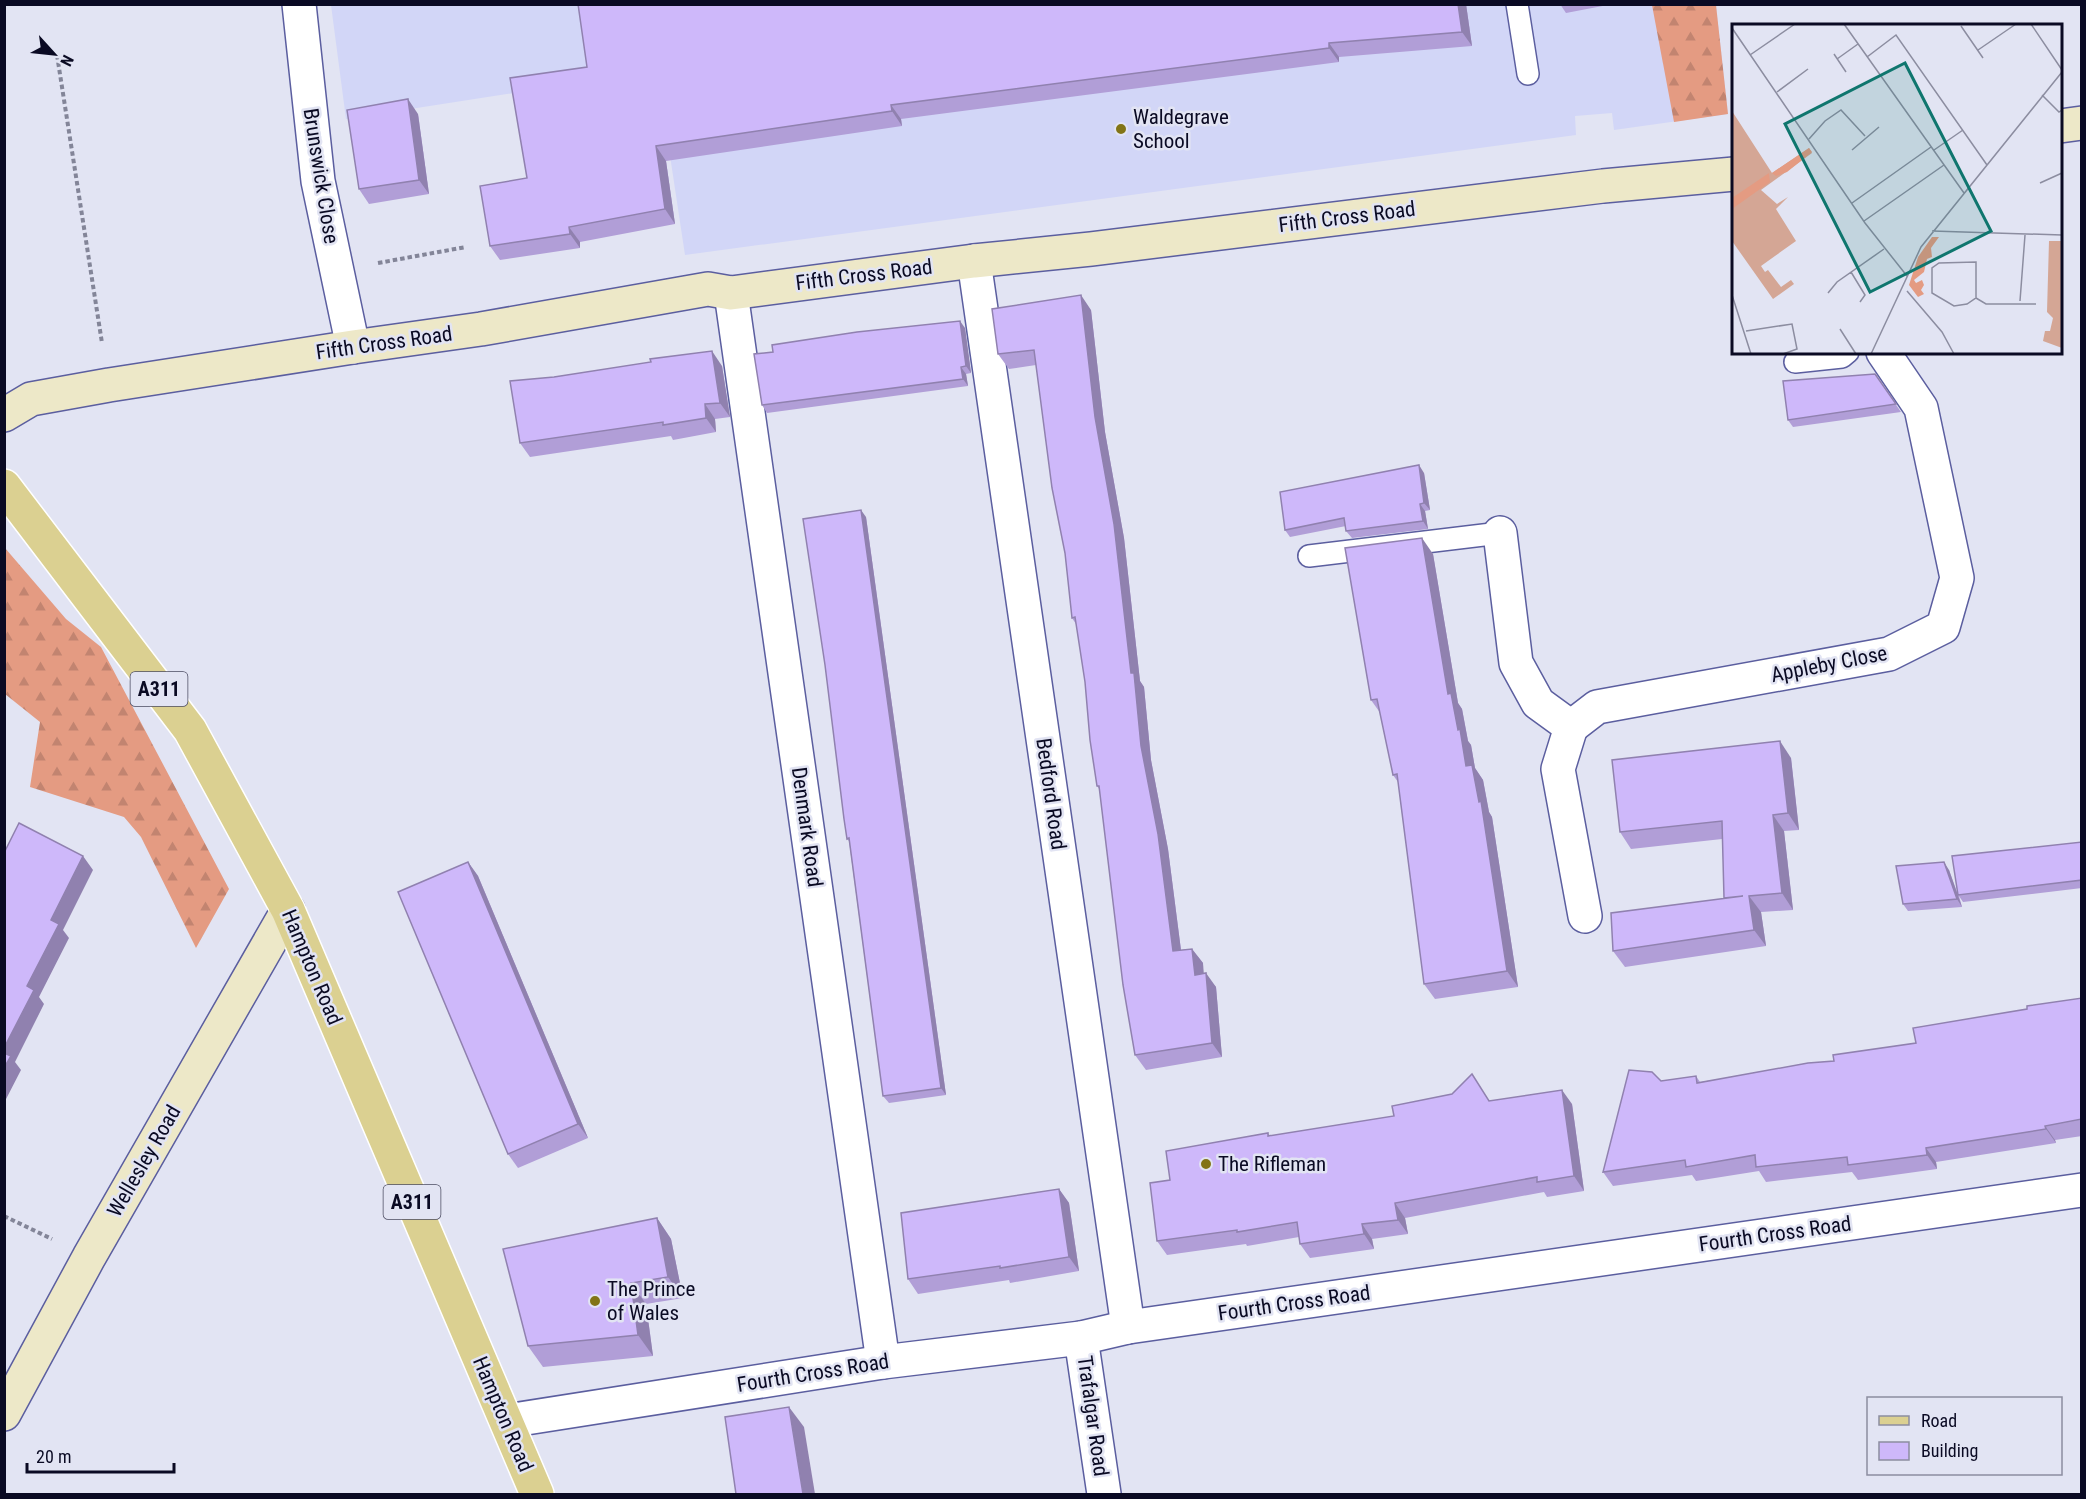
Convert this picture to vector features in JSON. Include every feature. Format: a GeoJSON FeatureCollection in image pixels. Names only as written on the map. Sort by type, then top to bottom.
{"type":"FeatureCollection","features":[{"type":"Feature","properties":{"kind":"main road","name":"Hampton Road"},"geometry":{"type":"LineString","coordinates":[[4,486],[190,730],[288,910],[537,1494]]}},
{"type":"Feature","properties":{"kind":"street","name":"Brunswick Close"},"geometry":{"type":"LineString","coordinates":[[299,4],[318,181],[353,347]]}},
{"type":"Feature","properties":{"kind":"street"},"geometry":{"type":"LineString","coordinates":[[2062,126],[2082,123]]}},
{"type":"Feature","properties":{"kind":"street","name":"Fifth Cross Road"},"geometry":{"type":"LineString","coordinates":[[4,416],[31,399],[353,347],[481,329],[708,289],[731,293],[974,261],[1102,248],[1603,186],[1732,174]]}},
{"type":"Feature","properties":{"kind":"street","name":"Bedford Road"},"geometry":{"type":"LineString","coordinates":[[974,261],[1128,1327]]}},
{"type":"Feature","properties":{"kind":"street","name":"Denmark Road"},"geometry":{"type":"LineString","coordinates":[[731,293],[883,1362]]}},
{"type":"Feature","properties":{"kind":"street","name":"Appleby Close"},"geometry":{"type":"LineString","coordinates":[[1571,728],[1597,707],[1889,654],[1943,627],[1957,578],[1921,408],[1884,354]]}},
{"type":"Feature","properties":{"kind":"street"},"geometry":{"type":"LineString","coordinates":[[1500,533],[1516,663],[1538,703],[1571,728],[1558,769],[1585,916]]}},
{"type":"Feature","properties":{"kind":"street","name":"Wellesley Road"},"geometry":{"type":"LineString","coordinates":[[4,1414],[89,1257],[288,910]]}},
{"type":"Feature","properties":{"kind":"street","name":"Fourth Cross Road"},"geometry":{"type":"LineString","coordinates":[[507,1421],[883,1362],[1081,1338],[1128,1327],[2082,1191]]}},
{"type":"Feature","properties":{"kind":"street","name":"Trafalgar Road"},"geometry":{"type":"LineString","coordinates":[[1081,1338],[1104,1494]]}},
{"type":"Feature","properties":{"kind":"lane"},"geometry":{"type":"LineString","coordinates":[[1517,4],[1528,74]]}},
{"type":"Feature","properties":{"kind":"lane"},"geometry":{"type":"LineString","coordinates":[[1795,362],[1842,357],[1846,354]]}},
{"type":"Feature","properties":{"kind":"lane"},"geometry":{"type":"LineString","coordinates":[[1309,556],[1500,533]]}},
{"type":"Feature","properties":{"kind":"path"},"geometry":{"type":"LineString","coordinates":[[57,55],[109,385]]}},
{"type":"Feature","properties":{"kind":"path"},"geometry":{"type":"LineString","coordinates":[[337,270],[466,247]]}},
{"type":"Feature","properties":{"kind":"path"},"geometry":{"type":"LineString","coordinates":[[4,1216],[89,1257]]}},
{"type":"Feature","properties":{"kind":"shaded area","name":"Waldegrave School"},"geometry":{"type":"Polygon","coordinates":[[[331,5],[1716,5],[1728,114],[1614,130],[1612,113],[1575,116],[1576,135],[685,255],[664,116],[514,93],[346,119],[331,5]]]}},
{"type":"Feature","properties":{"kind":"green space"},"geometry":{"type":"Polygon","coordinates":[[[1652,5],[1716,5],[1728,114],[1674,122],[1652,5]]]}},
{"type":"Feature","properties":{"kind":"green space"},"geometry":{"type":"Polygon","coordinates":[[[5,548],[66,619],[101,647],[229,889],[196,948],[141,837],[124,817],[30,787],[40,722],[5,694],[5,548]]]}},
{"type":"Feature","properties":{"kind":"building"},"geometry":{"type":"Polygon","coordinates":[[[578,4],[1458,4],[1462,32],[1329,43],[1329,48],[891,105],[892,111],[656,146],[665,209],[569,227],[570,234],[490,246],[480,186],[527,178],[510,78],[587,67],[578,4]]]}},
{"type":"Feature","properties":{"kind":"building"},"geometry":{"type":"Polygon","coordinates":[[[408,99],[419,180],[359,189],[347,110],[408,99]]]}},
{"type":"Feature","properties":{"kind":"building"},"geometry":{"type":"Polygon","coordinates":[[[1081,295],[1095,417],[1114,524],[1131,673],[1134,673],[1141,746],[1158,834],[1173,951],[1192,949],[1195,975],[1206,973],[1212,1043],[1135,1055],[1123,985],[1099,786],[1097,786],[1090,740],[1085,682],[1075,617],[1072,618],[1065,553],[1052,488],[1034,350],[998,354],[992,309],[1081,295]]]}},
{"type":"Feature","properties":{"kind":"building"},"geometry":{"type":"Polygon","coordinates":[[[960,321],[966,366],[961,367],[963,379],[762,405],[754,354],[773,352],[772,345],[857,332],[960,321]]]}},
{"type":"Feature","properties":{"kind":"building"},"geometry":{"type":"Polygon","coordinates":[[[712,351],[720,403],[705,404],[706,418],[520,443],[510,381],[554,377],[651,362],[650,359],[712,351]]]}},
{"type":"Feature","properties":{"kind":"building"},"geometry":{"type":"Polygon","coordinates":[[[1875,374],[1896,404],[1788,420],[1783,381],[1875,374]]]}},
{"type":"Feature","properties":{"kind":"building"},"geometry":{"type":"Polygon","coordinates":[[[1419,465],[1424,503],[1420,504],[1423,521],[1346,531],[1344,518],[1285,530],[1280,492],[1419,465]]]}},
{"type":"Feature","properties":{"kind":"building"},"geometry":{"type":"Polygon","coordinates":[[[861,510],[941,1088],[883,1096],[803,519],[861,510]]]}},
{"type":"Feature","properties":{"kind":"building"},"geometry":{"type":"Polygon","coordinates":[[[1422,538],[1448,694],[1451,693],[1466,766],[1472,765],[1479,802],[1481,801],[1507,971],[1424,984],[1397,774],[1393,775],[1377,699],[1371,700],[1345,548],[1422,538]]]}},
{"type":"Feature","properties":{"kind":"building"},"geometry":{"type":"Polygon","coordinates":[[[1780,741],[1788,813],[1773,815],[1782,893],[1749,896],[1754,930],[1613,951],[1611,913],[1743,896],[1724,898],[1722,821],[1620,832],[1612,760],[1780,741]]]}},
{"type":"Feature","properties":{"kind":"building"},"geometry":{"type":"Polygon","coordinates":[[[19,823],[83,856],[51,920],[59,924],[27,986],[34,990],[4,1048],[4,853],[19,823]]]}},
{"type":"Feature","properties":{"kind":"building"},"geometry":{"type":"Polygon","coordinates":[[[2082,842],[2082,880],[1958,895],[1952,856],[2082,842]]]}},
{"type":"Feature","properties":{"kind":"building"},"geometry":{"type":"Polygon","coordinates":[[[468,862],[578,1124],[508,1154],[398,892],[468,862]]]}},
{"type":"Feature","properties":{"kind":"building"},"geometry":{"type":"Polygon","coordinates":[[[1944,862],[1957,899],[1903,904],[1896,866],[1944,862]]]}},
{"type":"Feature","properties":{"kind":"building"},"geometry":{"type":"Polygon","coordinates":[[[2082,998],[2082,1119],[2045,1126],[2046,1129],[1926,1148],[1927,1155],[1848,1165],[1847,1157],[1756,1167],[1755,1155],[1686,1167],[1685,1160],[1603,1172],[1629,1070],[1652,1072],[1661,1081],[1696,1076],[1697,1083],[1808,1063],[1834,1061],[1833,1055],[1916,1043],[1913,1028],[2082,998]]]}},
{"type":"Feature","properties":{"kind":"building"},"geometry":{"type":"Polygon","coordinates":[[[4,1053],[11,1056],[4,1068],[4,1053]]]}},
{"type":"Feature","properties":{"kind":"building"},"geometry":{"type":"Polygon","coordinates":[[[1472,1074],[1489,1101],[1562,1090],[1574,1176],[1537,1182],[1537,1177],[1395,1203],[1398,1220],[1362,1224],[1364,1234],[1300,1244],[1297,1222],[1237,1232],[1237,1230],[1157,1241],[1150,1183],[1170,1180],[1166,1151],[1268,1133],[1268,1136],[1394,1116],[1392,1106],[1452,1094],[1472,1074]]]}},
{"type":"Feature","properties":{"kind":"building"},"geometry":{"type":"Polygon","coordinates":[[[1059,1189],[1069,1257],[908,1279],[901,1213],[1059,1189]]]}},
{"type":"Feature","properties":{"kind":"building","name":"The Prince of Wales"},"geometry":{"type":"Polygon","coordinates":[[[657,1218],[668,1277],[631,1283],[638,1335],[528,1346],[503,1249],[657,1218]]]}},
{"type":"Feature","properties":{"kind":"building"},"geometry":{"type":"Polygon","coordinates":[[[789,1407],[803,1494],[736,1494],[725,1417],[789,1407]]]}},
{"type":"Feature","properties":{"kind":"place","name":"Waldegrave School"},"geometry":{"type":"Point","coordinates":[1121,129]}},
{"type":"Feature","properties":{"kind":"place","name":"The Rifleman"},"geometry":{"type":"Point","coordinates":[1206,1164]}},
{"type":"Feature","properties":{"kind":"place","name":"The Prince of Wales"},"geometry":{"type":"Point","coordinates":[595,1301]}}]}
